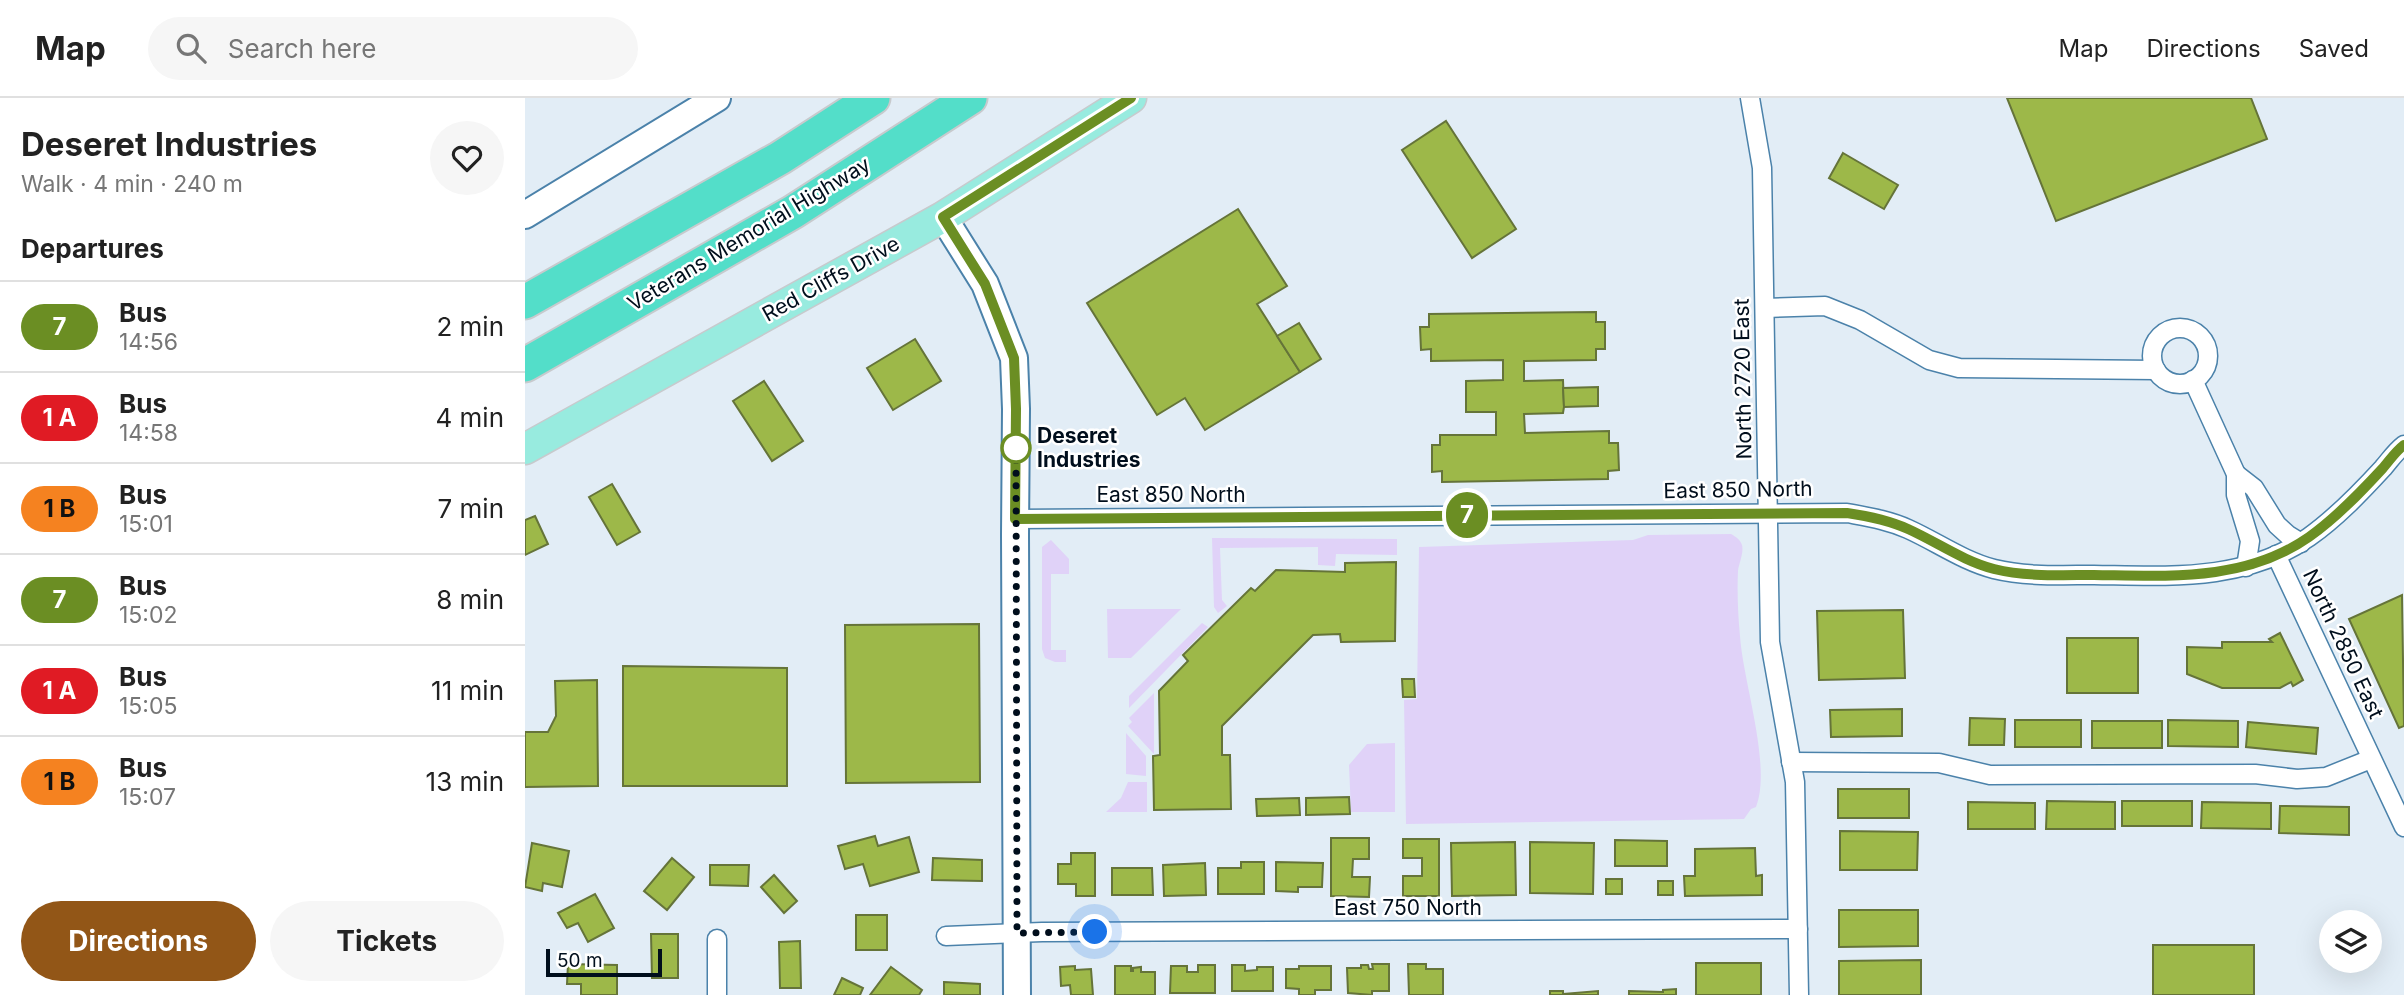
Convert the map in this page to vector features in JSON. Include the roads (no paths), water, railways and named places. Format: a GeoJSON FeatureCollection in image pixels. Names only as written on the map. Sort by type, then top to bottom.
{"type":"FeatureCollection","features":[{"type":"Feature","properties":{"kind":"highway"},"geometry":{"type":"LineString","coordinates":[[525,302],[780,158],[873,98]]}},
{"type":"Feature","properties":{"kind":"highway","name":"Veterans Memorial Highway"},"geometry":{"type":"LineString","coordinates":[[525,365],[793,212],[970,98]]}},
{"type":"Feature","properties":{"kind":"main road","name":"Red Cliffs Drive"},"geometry":{"type":"LineString","coordinates":[[525,449],[943,217],[1131,98]]}},
{"type":"Feature","properties":{"kind":"street"},"geometry":{"type":"LineString","coordinates":[[525,215],[717,98]]}},
{"type":"Feature","properties":{"kind":"street","name":"North 2720 East"},"geometry":{"type":"LineString","coordinates":[[1750,98],[1762,168],[1770,642],[1795,782],[1799,995]]}},
{"type":"Feature","properties":{"kind":"street"},"geometry":{"type":"LineString","coordinates":[[943,217],[985,284],[1014,358],[1017,995]]}},
{"type":"Feature","properties":{"kind":"street"},"geometry":{"type":"LineString","coordinates":[[1765,308],[1825,306],[1860,320],[1929,360],[1959,368],[2156,370]]}},
{"type":"Feature","properties":{"kind":"street"},"geometry":{"type":"LineString","coordinates":[[2180,328],[2189,330],[2204,342],[2208,358],[2202,373],[2193,380],[2179,384],[2169,382],[2156,370],[2152,351],[2162,334],[2180,328]]}},
{"type":"Feature","properties":{"kind":"street"},"geometry":{"type":"LineString","coordinates":[[2193,380],[2236,474],[2236,495],[2250,541],[2246,567]]}},
{"type":"Feature","properties":{"kind":"street","name":"East 850 North"},"geometry":{"type":"LineString","coordinates":[[1015,519],[1837,513],[1877,518],[1908,529],[1964,558],[1993,569],[2024,575],[2191,576],[2246,567],[2301,543],[2335,516],[2404,445]]}},
{"type":"Feature","properties":{"kind":"street"},"geometry":{"type":"LineString","coordinates":[[2236,474],[2254,488],[2277,525],[2301,543]]}},
{"type":"Feature","properties":{"kind":"street","name":"North 2850 East"},"geometry":{"type":"LineString","coordinates":[[2276,555],[2404,827]]}},
{"type":"Feature","properties":{"kind":"street"},"geometry":{"type":"LineString","coordinates":[[1791,762],[1939,762],[1990,775],[2255,774],[2297,779],[2326,777],[2371,759]]}},
{"type":"Feature","properties":{"kind":"street","name":"East 750 North"},"geometry":{"type":"LineString","coordinates":[[946,936],[1017,933],[1798,929]]}},
{"type":"Feature","properties":{"kind":"street"},"geometry":{"type":"LineString","coordinates":[[717,939],[717,995]]}},
{"type":"Feature","properties":{"kind":"place","name":"Deseret Industries"},"geometry":{"type":"Point","coordinates":[1016,448]}}]}
